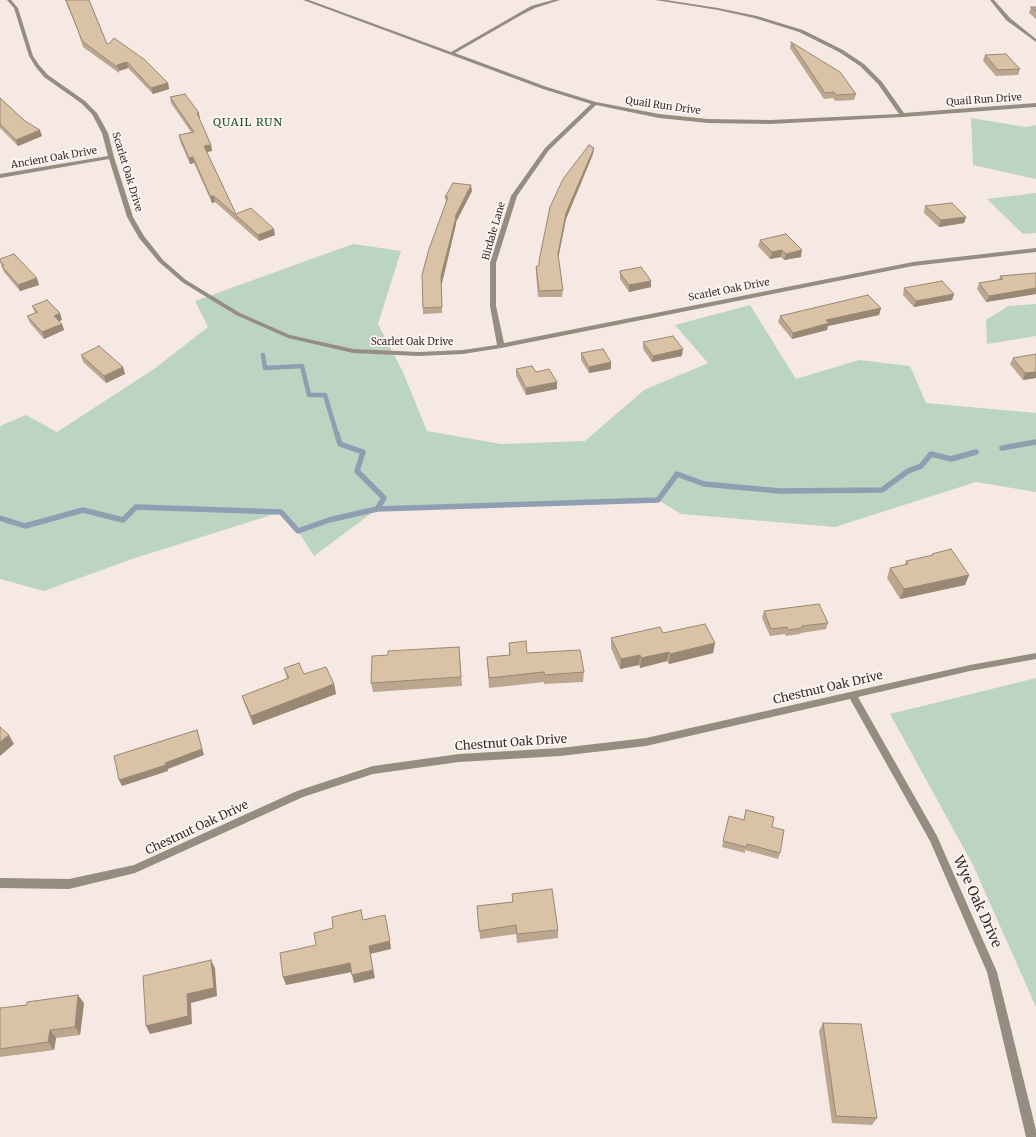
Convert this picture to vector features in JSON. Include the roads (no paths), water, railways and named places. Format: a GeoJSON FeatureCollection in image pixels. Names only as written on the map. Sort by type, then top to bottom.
{"type":"FeatureCollection","features":[{"type":"Feature","properties":{"kind":"street","name":"Scarlet Oak Drive"},"geometry":{"type":"LineString","coordinates":[[9,0],[16,8],[31,56],[37,66],[46,76],[83,102],[94,113],[105,133],[130,217],[141,237],[161,261],[184,281],[238,314],[288,336],[353,351],[419,354],[463,352],[501,346],[912,264],[1036,250]]}},
{"type":"Feature","properties":{"kind":"street","name":"Quail Run Drive"},"geometry":{"type":"LineString","coordinates":[[305,0],[545,88],[595,103],[659,116],[708,121],[770,122],[902,115],[1036,105]]}},
{"type":"Feature","properties":{"kind":"street"},"geometry":{"type":"LineString","coordinates":[[451,54],[533,7],[558,0]]}},
{"type":"Feature","properties":{"kind":"street"},"geometry":{"type":"LineString","coordinates":[[657,0],[755,16],[801,31],[841,50],[862,66],[880,82],[902,115]]}},
{"type":"Feature","properties":{"kind":"street"},"geometry":{"type":"LineString","coordinates":[[992,0],[1008,19],[1036,41]]}},
{"type":"Feature","properties":{"kind":"street","name":"Birdale Lane"},"geometry":{"type":"LineString","coordinates":[[501,346],[493,306],[494,263],[508,209],[514,196],[547,149],[595,103]]}},
{"type":"Feature","properties":{"kind":"street","name":"Ancient Oak Drive"},"geometry":{"type":"LineString","coordinates":[[0,176],[111,157]]}},
{"type":"Feature","properties":{"kind":"street","name":"Chestnut Oak Drive"},"geometry":{"type":"LineString","coordinates":[[0,883],[69,884],[135,869],[300,794],[373,770],[459,758],[560,752],[646,742],[970,668],[1036,656]]}},
{"type":"Feature","properties":{"kind":"street","name":"Wye Oak Drive"},"geometry":{"type":"LineString","coordinates":[[852,695],[934,839],[992,972],[1032,1137]]}},
{"type":"Feature","properties":{"kind":"waterway"},"geometry":{"type":"LineString","coordinates":[[263,355],[265,368],[302,366],[309,395],[325,395],[337,435]]}},
{"type":"Feature","properties":{"kind":"waterway"},"geometry":{"type":"LineString","coordinates":[[337,434],[340,444],[363,452],[357,471],[384,498],[377,509]]}},
{"type":"Feature","properties":{"kind":"waterway"},"geometry":{"type":"LineString","coordinates":[[1002,448],[1036,442]]}},
{"type":"Feature","properties":{"kind":"waterway"},"geometry":{"type":"LineString","coordinates":[[377,509],[658,500],[677,474],[704,484],[780,491],[882,490],[908,471],[921,466],[931,454],[951,459],[976,452]]}},
{"type":"Feature","properties":{"kind":"waterway"},"geometry":{"type":"LineString","coordinates":[[0,518],[25,526],[83,510],[123,520],[136,507],[281,512],[298,531],[329,520],[377,509]]}},
{"type":"Feature","properties":{"kind":"district","name":"QUAIL RUN"},"geometry":{"type":"Point","coordinates":[248,123]}}]}
